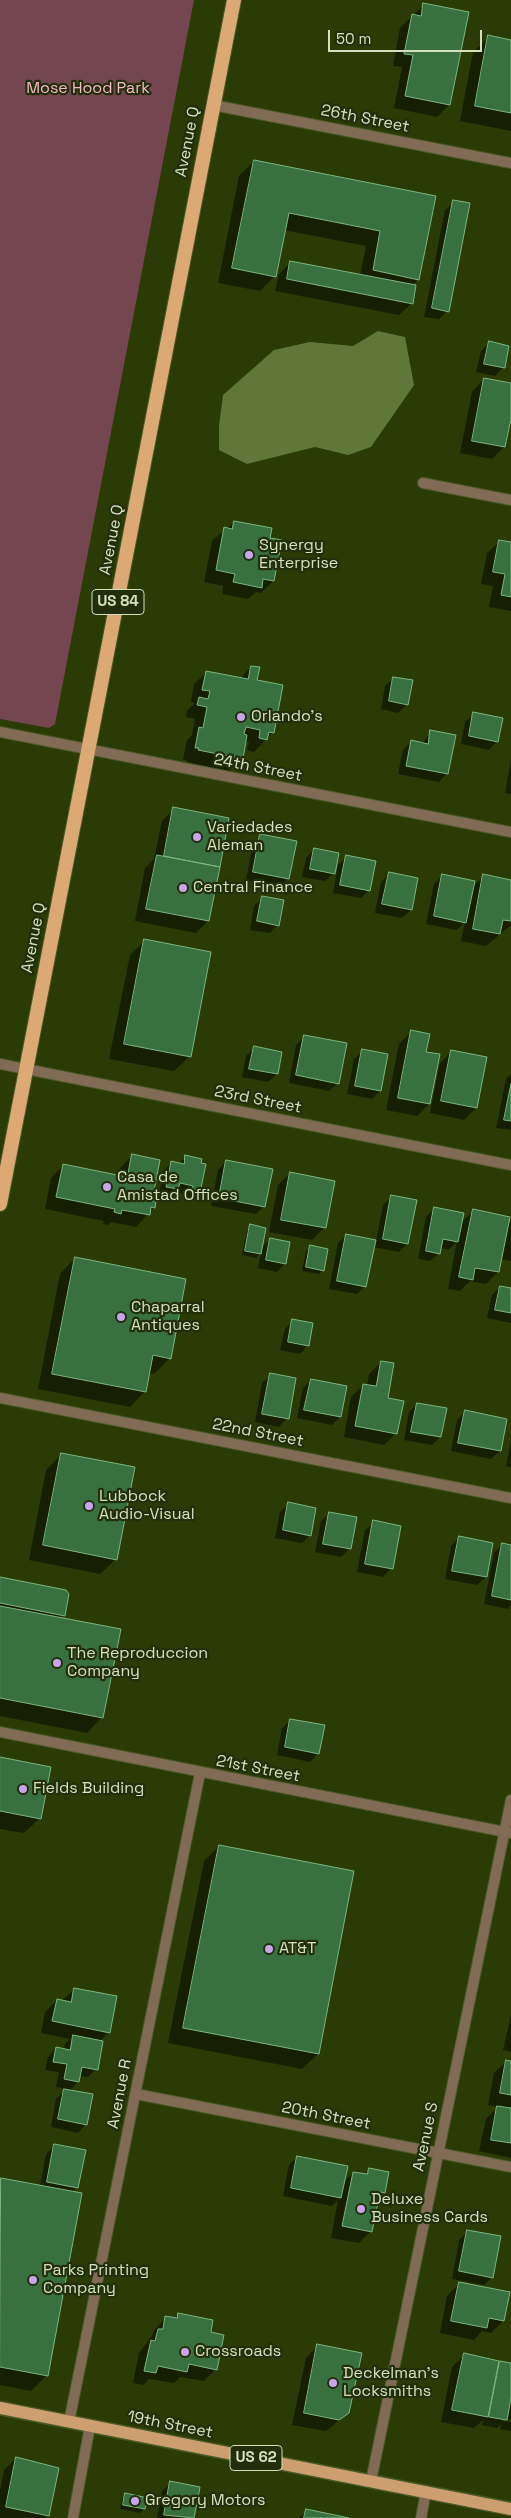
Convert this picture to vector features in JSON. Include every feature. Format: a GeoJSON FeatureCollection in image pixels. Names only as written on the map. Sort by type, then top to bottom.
{"type":"FeatureCollection","features":[{"type":"Feature","properties":{"kind":"highway","name":"Avenue Q"},"geometry":{"type":"LineString","coordinates":[[0,1204],[234,0]]}},
{"type":"Feature","properties":{"kind":"main road","name":"19th Street"},"geometry":{"type":"LineString","coordinates":[[0,2408],[511,2509]]}},
{"type":"Feature","properties":{"kind":"street","name":"26th Street"},"geometry":{"type":"LineString","coordinates":[[213,105],[511,163]]}},
{"type":"Feature","properties":{"kind":"street"},"geometry":{"type":"LineString","coordinates":[[423,483],[511,500]]}},
{"type":"Feature","properties":{"kind":"street","name":"24th Street"},"geometry":{"type":"LineString","coordinates":[[0,732],[511,832]]}},
{"type":"Feature","properties":{"kind":"street","name":"23rd Street"},"geometry":{"type":"LineString","coordinates":[[0,1064],[511,1165]]}},
{"type":"Feature","properties":{"kind":"street","name":"22nd Street"},"geometry":{"type":"LineString","coordinates":[[0,1398],[511,1498]]}},
{"type":"Feature","properties":{"kind":"street","name":"21st Street"},"geometry":{"type":"LineString","coordinates":[[0,1732],[508,1833]]}},
{"type":"Feature","properties":{"kind":"street","name":"Avenue R"},"geometry":{"type":"LineString","coordinates":[[69,2422],[200,1773]]}},
{"type":"Feature","properties":{"kind":"street","name":"Avenue S"},"geometry":{"type":"LineString","coordinates":[[371,2481],[438,2153],[508,1833],[511,1800]]}},
{"type":"Feature","properties":{"kind":"street","name":"20th Street"},"geometry":{"type":"LineString","coordinates":[[136,2094],[511,2167]]}},
{"type":"Feature","properties":{"kind":"street"},"geometry":{"type":"LineString","coordinates":[[73,2518],[90,2426]]}},
{"type":"Feature","properties":{"kind":"street"},"geometry":{"type":"LineString","coordinates":[[421,2518],[426,2491]]}},
{"type":"Feature","properties":{"kind":"green space","name":"Mose Hood Park"},"geometry":{"type":"Polygon","coordinates":[[[0,0],[194,0],[55,724],[49,728],[0,719],[0,0]]]}},
{"type":"Feature","properties":{"kind":"shaded area"},"geometry":{"type":"Polygon","coordinates":[[[378,331],[405,337],[414,385],[371,447],[348,455],[315,447],[247,464],[219,450],[219,426],[223,395],[274,350],[310,342],[353,346],[378,331]]]}},
{"type":"Feature","properties":{"kind":"building"},"geometry":{"type":"Polygon","coordinates":[[[423,3],[469,12],[450,105],[405,96],[413,55],[404,54],[412,14],[421,16],[423,3]]]}},
{"type":"Feature","properties":{"kind":"building"},"geometry":{"type":"Polygon","coordinates":[[[488,35],[511,40],[511,113],[475,106],[488,35]]]}},
{"type":"Feature","properties":{"kind":"building"},"geometry":{"type":"Polygon","coordinates":[[[254,160],[436,196],[419,280],[373,270],[380,231],[289,213],[276,277],[232,268],[254,160]]]}},
{"type":"Feature","properties":{"kind":"building"},"geometry":{"type":"Polygon","coordinates":[[[453,200],[470,203],[449,312],[432,308],[453,200]]]}},
{"type":"Feature","properties":{"kind":"building"},"geometry":{"type":"Polygon","coordinates":[[[290,261],[416,285],[413,304],[287,279],[290,261]]]}},
{"type":"Feature","properties":{"kind":"building"},"geometry":{"type":"Polygon","coordinates":[[[489,341],[509,346],[505,368],[484,364],[489,341]]]}},
{"type":"Feature","properties":{"kind":"building"},"geometry":{"type":"Polygon","coordinates":[[[484,378],[511,383],[511,419],[505,447],[472,441],[484,378]]]}},
{"type":"Feature","properties":{"kind":"building","name":"Synergy Enterprise"},"geometry":{"type":"Polygon","coordinates":[[[234,521],[272,528],[270,538],[282,540],[274,581],[263,579],[262,588],[233,582],[235,574],[216,570],[224,527],[232,529],[234,521]]]}},
{"type":"Feature","properties":{"kind":"building"},"geometry":{"type":"Polygon","coordinates":[[[499,540],[511,542],[511,597],[501,595],[505,574],[493,572],[499,540]]]}},
{"type":"Feature","properties":{"kind":"building","name":"Orlando's"},"geometry":{"type":"Polygon","coordinates":[[[251,666],[260,667],[257,680],[283,685],[274,733],[269,732],[267,740],[259,738],[260,730],[246,727],[244,734],[247,735],[243,759],[198,750],[199,748],[195,748],[199,727],[203,728],[207,707],[197,705],[199,697],[208,699],[210,691],[202,690],[206,671],[248,679],[251,666]]]}},
{"type":"Feature","properties":{"kind":"building"},"geometry":{"type":"Polygon","coordinates":[[[393,677],[413,680],[408,705],[389,701],[393,677]]]}},
{"type":"Feature","properties":{"kind":"building"},"geometry":{"type":"Polygon","coordinates":[[[473,712],[503,718],[498,742],[469,736],[473,712]]]}},
{"type":"Feature","properties":{"kind":"building"},"geometry":{"type":"Polygon","coordinates":[[[430,730],[456,735],[448,774],[406,766],[411,740],[428,744],[430,730]]]}},
{"type":"Feature","properties":{"kind":"building","name":"Variedades Aleman"},"geometry":{"type":"Polygon","coordinates":[[[173,807],[229,818],[220,867],[164,856],[173,807]]]}},
{"type":"Feature","properties":{"kind":"building"},"geometry":{"type":"Polygon","coordinates":[[[260,834],[297,841],[289,879],[253,872],[260,834]]]}},
{"type":"Feature","properties":{"kind":"building"},"geometry":{"type":"Polygon","coordinates":[[[314,848],[339,853],[335,874],[310,869],[314,848]]]}},
{"type":"Feature","properties":{"kind":"building","name":"Central Finance"},"geometry":{"type":"Polygon","coordinates":[[[157,855],[220,867],[209,921],[146,909],[157,855]]]}},
{"type":"Feature","properties":{"kind":"building"},"geometry":{"type":"Polygon","coordinates":[[[346,855],[376,861],[370,891],[340,885],[346,855]]]}},
{"type":"Feature","properties":{"kind":"building"},"geometry":{"type":"Polygon","coordinates":[[[389,872],[418,878],[412,910],[382,904],[389,872]]]}},
{"type":"Feature","properties":{"kind":"building"},"geometry":{"type":"Polygon","coordinates":[[[442,874],[475,881],[466,923],[434,916],[442,874]]]}},
{"type":"Feature","properties":{"kind":"building"},"geometry":{"type":"Polygon","coordinates":[[[483,874],[511,880],[511,921],[503,920],[500,934],[473,929],[483,874]]]}},
{"type":"Feature","properties":{"kind":"building"},"geometry":{"type":"Polygon","coordinates":[[[262,896],[284,900],[279,926],[257,921],[262,896]]]}},
{"type":"Feature","properties":{"kind":"building"},"geometry":{"type":"Polygon","coordinates":[[[144,939],[211,952],[191,1057],[124,1044],[144,939]]]}},
{"type":"Feature","properties":{"kind":"building"},"geometry":{"type":"Polygon","coordinates":[[[411,1030],[430,1034],[426,1052],[440,1054],[430,1104],[398,1098],[411,1030]]]}},
{"type":"Feature","properties":{"kind":"building"},"geometry":{"type":"Polygon","coordinates":[[[304,1035],[347,1043],[339,1084],[296,1075],[304,1035]]]}},
{"type":"Feature","properties":{"kind":"building"},"geometry":{"type":"Polygon","coordinates":[[[254,1046],[282,1052],[278,1074],[249,1069],[254,1046]]]}},
{"type":"Feature","properties":{"kind":"building"},"geometry":{"type":"Polygon","coordinates":[[[362,1049],[388,1054],[381,1091],[355,1086],[362,1049]]]}},
{"type":"Feature","properties":{"kind":"building"},"geometry":{"type":"Polygon","coordinates":[[[451,1050],[487,1057],[477,1108],[441,1101],[451,1050]]]}},
{"type":"Feature","properties":{"kind":"building"},"geometry":{"type":"Polygon","coordinates":[[[511,1084],[511,1121],[504,1120],[511,1084]]]}},
{"type":"Feature","properties":{"kind":"building","name":"Casa de Amistad Offices"},"geometry":{"type":"Polygon","coordinates":[[[132,1154],[160,1160],[152,1201],[156,1201],[155,1208],[151,1207],[150,1215],[122,1210],[121,1214],[114,1212],[115,1209],[56,1197],[63,1164],[127,1177],[132,1154]]]}},
{"type":"Feature","properties":{"kind":"building"},"geometry":{"type":"Polygon","coordinates":[[[185,1155],[202,1159],[201,1163],[206,1164],[201,1188],[198,1187],[198,1190],[192,1189],[193,1186],[180,1183],[178,1189],[166,1187],[171,1161],[184,1164],[185,1155]]]}},
{"type":"Feature","properties":{"kind":"building"},"geometry":{"type":"Polygon","coordinates":[[[226,1160],[273,1169],[265,1207],[219,1198],[226,1160]]]}},
{"type":"Feature","properties":{"kind":"building"},"geometry":{"type":"Polygon","coordinates":[[[290,1172],[335,1181],[326,1228],[281,1220],[290,1172]]]}},
{"type":"Feature","properties":{"kind":"building"},"geometry":{"type":"Polygon","coordinates":[[[391,1195],[417,1200],[408,1244],[383,1239],[391,1195]]]}},
{"type":"Feature","properties":{"kind":"building"},"geometry":{"type":"Polygon","coordinates":[[[434,1207],[464,1213],[458,1242],[443,1239],[440,1254],[426,1251],[434,1207]]]}},
{"type":"Feature","properties":{"kind":"building"},"geometry":{"type":"Polygon","coordinates":[[[473,1209],[510,1217],[499,1272],[475,1268],[473,1280],[459,1277],[473,1209]]]}},
{"type":"Feature","properties":{"kind":"building"},"geometry":{"type":"Polygon","coordinates":[[[250,1224],[266,1228],[261,1254],[245,1251],[250,1224]]]}},
{"type":"Feature","properties":{"kind":"building"},"geometry":{"type":"Polygon","coordinates":[[[346,1234],[376,1240],[366,1287],[337,1281],[346,1234]]]}},
{"type":"Feature","properties":{"kind":"building"},"geometry":{"type":"Polygon","coordinates":[[[270,1238],[290,1242],[286,1264],[266,1260],[270,1238]]]}},
{"type":"Feature","properties":{"kind":"building"},"geometry":{"type":"Polygon","coordinates":[[[310,1245],[328,1249],[324,1271],[306,1267],[310,1245]]]}},
{"type":"Feature","properties":{"kind":"building","name":"Chaparral Antiques"},"geometry":{"type":"Polygon","coordinates":[[[75,1257],[186,1279],[171,1359],[153,1355],[146,1392],[52,1374],[75,1257]]]}},
{"type":"Feature","properties":{"kind":"building"},"geometry":{"type":"Polygon","coordinates":[[[500,1286],[511,1288],[511,1313],[495,1310],[500,1286]]]}},
{"type":"Feature","properties":{"kind":"building"},"geometry":{"type":"Polygon","coordinates":[[[292,1319],[313,1323],[309,1346],[288,1342],[292,1319]]]}},
{"type":"Feature","properties":{"kind":"building"},"geometry":{"type":"Polygon","coordinates":[[[381,1361],[394,1363],[388,1398],[404,1401],[397,1434],[355,1426],[363,1384],[376,1386],[381,1361]]]}},
{"type":"Feature","properties":{"kind":"building"},"geometry":{"type":"Polygon","coordinates":[[[270,1373],[296,1378],[289,1419],[262,1414],[270,1373]]]}},
{"type":"Feature","properties":{"kind":"building"},"geometry":{"type":"Polygon","coordinates":[[[311,1379],[347,1386],[341,1417],[304,1410],[311,1379]]]}},
{"type":"Feature","properties":{"kind":"building"},"geometry":{"type":"Polygon","coordinates":[[[417,1403],[447,1408],[441,1437],[411,1432],[417,1403]]]}},
{"type":"Feature","properties":{"kind":"building"},"geometry":{"type":"Polygon","coordinates":[[[465,1410],[507,1419],[501,1451],[458,1443],[465,1410]]]}},
{"type":"Feature","properties":{"kind":"building","name":"Lubbock Audio-Visual"},"geometry":{"type":"Polygon","coordinates":[[[61,1453],[135,1467],[117,1560],[43,1545],[61,1453]]]}},
{"type":"Feature","properties":{"kind":"building"},"geometry":{"type":"Polygon","coordinates":[[[288,1502],[316,1508],[311,1536],[283,1530],[288,1502]]]}},
{"type":"Feature","properties":{"kind":"building"},"geometry":{"type":"Polygon","coordinates":[[[329,1512],[357,1517],[351,1549],[323,1544],[329,1512]]]}},
{"type":"Feature","properties":{"kind":"building"},"geometry":{"type":"Polygon","coordinates":[[[373,1520],[401,1526],[393,1569],[365,1564],[373,1520]]]}},
{"type":"Feature","properties":{"kind":"building"},"geometry":{"type":"Polygon","coordinates":[[[459,1536],[493,1543],[487,1577],[452,1571],[459,1536]]]}},
{"type":"Feature","properties":{"kind":"building"},"geometry":{"type":"Polygon","coordinates":[[[502,1543],[511,1545],[511,1600],[492,1596],[502,1543]]]}},
{"type":"Feature","properties":{"kind":"building"},"geometry":{"type":"Polygon","coordinates":[[[0,1577],[66,1590],[69,1594],[65,1616],[0,1603],[0,1577]]]}},
{"type":"Feature","properties":{"kind":"building","name":"The Reproduccion Company"},"geometry":{"type":"Polygon","coordinates":[[[0,1606],[121,1629],[103,1718],[0,1698],[0,1606]]]}},
{"type":"Feature","properties":{"kind":"building"},"geometry":{"type":"Polygon","coordinates":[[[290,1719],[325,1725],[319,1754],[285,1747],[290,1719]]]}},
{"type":"Feature","properties":{"kind":"building","name":"Fields Building"},"geometry":{"type":"Polygon","coordinates":[[[0,1757],[51,1767],[41,1819],[0,1811],[0,1757]]]}},
{"type":"Feature","properties":{"kind":"building","name":"AT&T"},"geometry":{"type":"Polygon","coordinates":[[[219,1845],[354,1871],[319,2054],[183,2028],[219,1845]]]}},
{"type":"Feature","properties":{"kind":"building"},"geometry":{"type":"Polygon","coordinates":[[[74,1988],[117,1996],[110,2033],[52,2021],[57,1999],[71,2002],[74,1988]]]}},
{"type":"Feature","properties":{"kind":"building"},"geometry":{"type":"Polygon","coordinates":[[[73,2035],[103,2041],[98,2070],[82,2067],[79,2082],[64,2079],[67,2064],[53,2062],[56,2047],[70,2050],[73,2035]]]}},
{"type":"Feature","properties":{"kind":"building"},"geometry":{"type":"Polygon","coordinates":[[[506,2060],[511,2061],[511,2095],[500,2093],[506,2060]]]}},
{"type":"Feature","properties":{"kind":"building"},"geometry":{"type":"Polygon","coordinates":[[[64,2089],[93,2094],[87,2125],[58,2119],[64,2089]]]}},
{"type":"Feature","properties":{"kind":"building"},"geometry":{"type":"Polygon","coordinates":[[[497,2106],[511,2108],[511,2143],[491,2140],[497,2106]]]}},
{"type":"Feature","properties":{"kind":"building"},"geometry":{"type":"Polygon","coordinates":[[[54,2144],[86,2150],[78,2188],[47,2182],[54,2144]]]}},
{"type":"Feature","properties":{"kind":"building"},"geometry":{"type":"Polygon","coordinates":[[[297,2156],[348,2166],[341,2198],[291,2188],[297,2156]]]}},
{"type":"Feature","properties":{"kind":"building","name":"Deluxe Business Cards"},"geometry":{"type":"Polygon","coordinates":[[[369,2168],[389,2172],[385,2193],[380,2192],[372,2232],[342,2226],[353,2172],[367,2174],[369,2168]]]}},
{"type":"Feature","properties":{"kind":"building","name":"Parks Printing Company"},"geometry":{"type":"Polygon","coordinates":[[[1,2178],[82,2193],[48,2376],[0,2367],[1,2178]]]}},
{"type":"Feature","properties":{"kind":"building"},"geometry":{"type":"Polygon","coordinates":[[[467,2230],[501,2236],[493,2278],[459,2271],[467,2230]]]}},
{"type":"Feature","properties":{"kind":"building"},"geometry":{"type":"Polygon","coordinates":[[[459,2282],[510,2292],[504,2321],[489,2318],[487,2328],[451,2321],[459,2282]]]}},
{"type":"Feature","properties":{"kind":"building","name":"Crossroads"},"geometry":{"type":"Polygon","coordinates":[[[178,2313],[213,2320],[211,2332],[224,2335],[217,2370],[189,2364],[187,2372],[158,2366],[156,2373],[144,2371],[151,2340],[155,2341],[158,2329],[163,2329],[165,2316],[177,2318],[178,2313]]]}},
{"type":"Feature","properties":{"kind":"building","name":"Deckelman's Locksmiths"},"geometry":{"type":"Polygon","coordinates":[[[317,2344],[362,2353],[349,2413],[339,2420],[304,2413],[317,2344]]]}},
{"type":"Feature","properties":{"kind":"building"},"geometry":{"type":"Polygon","coordinates":[[[464,2353],[499,2361],[488,2417],[452,2410],[464,2353]]]}},
{"type":"Feature","properties":{"kind":"building"},"geometry":{"type":"Polygon","coordinates":[[[500,2361],[511,2363],[511,2398],[507,2420],[489,2417],[500,2361]]]}},
{"type":"Feature","properties":{"kind":"building"},"geometry":{"type":"Polygon","coordinates":[[[16,2457],[59,2468],[49,2516],[6,2507],[16,2457]]]}},
{"type":"Feature","properties":{"kind":"building"},"geometry":{"type":"Polygon","coordinates":[[[170,2481],[200,2487],[194,2518],[164,2515],[170,2481]]]}},
{"type":"Feature","properties":{"kind":"building","name":"Gregory Motors"},"geometry":{"type":"Polygon","coordinates":[[[125,2493],[148,2498],[145,2509],[123,2505],[125,2493]]]}},
{"type":"Feature","properties":{"kind":"building"},"geometry":{"type":"Polygon","coordinates":[[[306,2509],[349,2518],[304,2518],[306,2509]]]}},
{"type":"Feature","properties":{"kind":"place","name":"Synergy Enterprise"},"geometry":{"type":"Point","coordinates":[249,555]}},
{"type":"Feature","properties":{"kind":"place","name":"Orlando's"},"geometry":{"type":"Point","coordinates":[241,717]}},
{"type":"Feature","properties":{"kind":"place","name":"Variedades Aleman"},"geometry":{"type":"Point","coordinates":[197,837]}},
{"type":"Feature","properties":{"kind":"place","name":"Central Finance"},"geometry":{"type":"Point","coordinates":[183,888]}},
{"type":"Feature","properties":{"kind":"place","name":"Casa de Amistad Offices"},"geometry":{"type":"Point","coordinates":[107,1187]}},
{"type":"Feature","properties":{"kind":"place","name":"Chaparral Antiques"},"geometry":{"type":"Point","coordinates":[121,1317]}},
{"type":"Feature","properties":{"kind":"place","name":"Lubbock Audio-Visual"},"geometry":{"type":"Point","coordinates":[89,1506]}},
{"type":"Feature","properties":{"kind":"place","name":"The Reproduccion Company"},"geometry":{"type":"Point","coordinates":[57,1663]}},
{"type":"Feature","properties":{"kind":"place","name":"Fields Building"},"geometry":{"type":"Point","coordinates":[23,1789]}},
{"type":"Feature","properties":{"kind":"place","name":"AT&T"},"geometry":{"type":"Point","coordinates":[269,1949]}},
{"type":"Feature","properties":{"kind":"place","name":"Deluxe Business Cards"},"geometry":{"type":"Point","coordinates":[361,2209]}},
{"type":"Feature","properties":{"kind":"place","name":"Parks Printing Company"},"geometry":{"type":"Point","coordinates":[33,2280]}},
{"type":"Feature","properties":{"kind":"place","name":"Crossroads"},"geometry":{"type":"Point","coordinates":[185,2352]}},
{"type":"Feature","properties":{"kind":"place","name":"Deckelman's Locksmiths"},"geometry":{"type":"Point","coordinates":[333,2383]}},
{"type":"Feature","properties":{"kind":"place","name":"Gregory Motors"},"geometry":{"type":"Point","coordinates":[135,2501]}}]}
